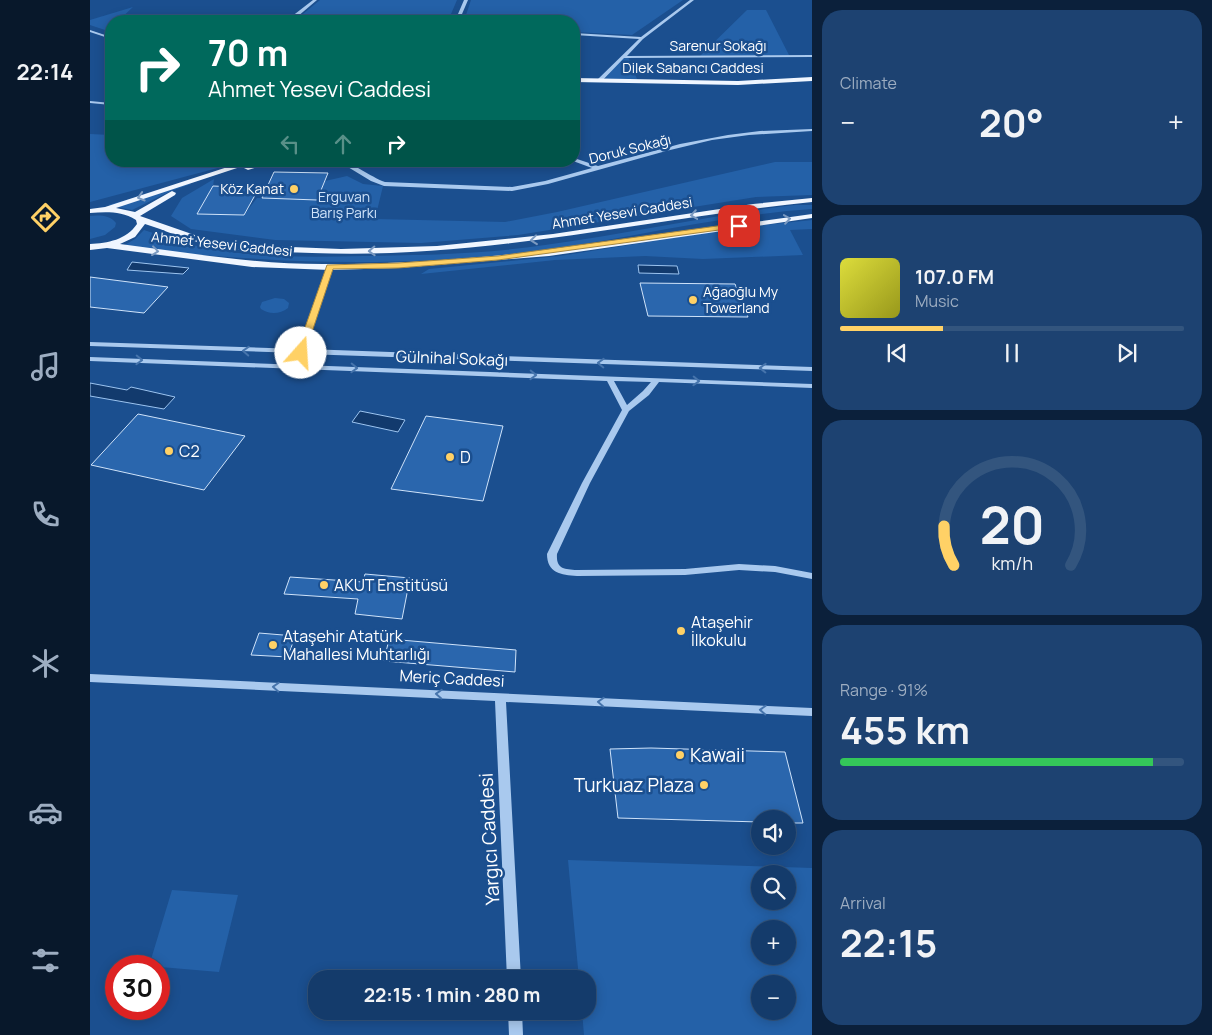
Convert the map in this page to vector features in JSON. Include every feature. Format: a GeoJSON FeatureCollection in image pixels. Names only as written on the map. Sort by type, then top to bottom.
{"type":"FeatureCollection","features":[{"type":"Feature","properties":{"kind":"main road","name":"Dilek Sabancı Caddesi"},"geometry":{"type":"LineString","coordinates":[[580,80],[738,83],[812,80]]}},
{"type":"Feature","properties":{"kind":"main road","name":"Dilek Sabancı Caddesi"},"geometry":{"type":"LineString","coordinates":[[580,86],[812,86]]}},
{"type":"Feature","properties":{"kind":"main road"},"geometry":{"type":"LineString","coordinates":[[94,211],[235,167]]}},
{"type":"Feature","properties":{"kind":"main road"},"geometry":{"type":"LineString","coordinates":[[92,248],[107,245],[131,236],[138,230],[141,224],[138,217],[167,196],[194,185],[252,167]]}},
{"type":"Feature","properties":{"kind":"main road","name":"Ahmet Yesevi Caddesi"},"geometry":{"type":"LineString","coordinates":[[94,211],[120,210],[207,242],[245,248],[341,252],[437,249],[544,238],[753,206],[812,200]]}},
{"type":"Feature","properties":{"kind":"main road","name":"Ahmet Yesevi Caddesi"},"geometry":{"type":"LineString","coordinates":[[107,245],[252,264],[330,267],[407,265],[507,257],[812,216]]}},
{"type":"Feature","properties":{"kind":"street"},"geometry":{"type":"LineString","coordinates":[[296,15],[315,0]]}},
{"type":"Feature","properties":{"kind":"street"},"geometry":{"type":"LineString","coordinates":[[460,15],[466,0]]}},
{"type":"Feature","properties":{"kind":"street"},"geometry":{"type":"LineString","coordinates":[[599,81],[642,38],[692,0]]}},
{"type":"Feature","properties":{"kind":"street"},"geometry":{"type":"LineString","coordinates":[[90,31],[105,36]]}},
{"type":"Feature","properties":{"kind":"street"},"geometry":{"type":"LineString","coordinates":[[580,34],[642,38]]}},
{"type":"Feature","properties":{"kind":"street"},"geometry":{"type":"LineString","coordinates":[[90,36],[105,41]]}},
{"type":"Feature","properties":{"kind":"street","name":"Sarenur Sokağı"},"geometry":{"type":"LineString","coordinates":[[623,57],[812,56]]}},
{"type":"Feature","properties":{"kind":"street"},"geometry":{"type":"LineString","coordinates":[[90,102],[105,103]]}},
{"type":"Feature","properties":{"kind":"street","name":"Doruk Sokağı"},"geometry":{"type":"LineString","coordinates":[[350,167],[384,184],[512,189],[562,180],[598,168],[726,136],[812,130]]}},
{"type":"Feature","properties":{"kind":"street"},"geometry":{"type":"LineString","coordinates":[[580,162],[598,168]]}},
{"type":"Feature","properties":{"kind":"street"},"geometry":{"type":"LineString","coordinates":[[301,353],[330,267]]}},
{"type":"Feature","properties":{"kind":"street","name":"Gülnihal Sokağı"},"geometry":{"type":"LineString","coordinates":[[90,344],[301,353],[812,369]]}},
{"type":"Feature","properties":{"kind":"street","name":"Gülnihal Sokağı"},"geometry":{"type":"LineString","coordinates":[[90,358],[812,386]]}},
{"type":"Feature","properties":{"kind":"street"},"geometry":{"type":"LineString","coordinates":[[610,378],[626,410]]}},
{"type":"Feature","properties":{"kind":"street"},"geometry":{"type":"LineString","coordinates":[[657,380],[646,393],[626,410],[586,483],[552,554],[551,561],[554,567],[563,572],[577,573],[685,572],[739,567],[775,569],[812,576]]}},
{"type":"Feature","properties":{"kind":"street","name":"Meriç Caddesi"},"geometry":{"type":"LineString","coordinates":[[90,678],[812,712]]}},
{"type":"Feature","properties":{"kind":"street","name":"Yargıcı Caddesi"},"geometry":{"type":"LineString","coordinates":[[500,697],[514,970]]}},
{"type":"Feature","properties":{"kind":"street"},"geometry":{"type":"LineString","coordinates":[[516,1020],[516,1035]]}},
{"type":"Feature","properties":{"kind":"green space"},"geometry":{"type":"Polygon","coordinates":[[[320,0],[457,0],[451,15],[302,15],[320,0]]]}},
{"type":"Feature","properties":{"kind":"green space"},"geometry":{"type":"Polygon","coordinates":[[[471,0],[683,0],[632,35],[580,32],[580,15],[466,15],[471,0]]]}},
{"type":"Feature","properties":{"kind":"green space"},"geometry":{"type":"Polygon","coordinates":[[[133,7],[124,15],[107,15],[133,7]]]}},
{"type":"Feature","properties":{"kind":"green space"},"geometry":{"type":"Polygon","coordinates":[[[747,10],[766,10],[789,55],[700,56],[747,10]]]}},
{"type":"Feature","properties":{"kind":"green space"},"geometry":{"type":"Polygon","coordinates":[[[105,15],[105,30],[90,25],[90,20],[105,15]]]}},
{"type":"Feature","properties":{"kind":"green space"},"geometry":{"type":"Polygon","coordinates":[[[623,57],[628,57],[637,79],[604,80],[623,57]]]}},
{"type":"Feature","properties":{"kind":"green space"},"geometry":{"type":"Polygon","coordinates":[[[90,134],[105,135],[105,167],[221,167],[90,202],[90,134]]]}},
{"type":"Feature","properties":{"kind":"green space","name":"Erguvan Barış Parkı"},"geometry":{"type":"Polygon","coordinates":[[[775,162],[812,162],[812,195],[756,197],[518,235],[421,243],[275,240],[191,229],[171,216],[182,198],[214,179],[213,186],[197,214],[244,215],[257,198],[317,200],[325,181],[347,176],[363,184],[383,186],[375,219],[505,222],[557,212],[775,162]]]}},
{"type":"Feature","properties":{"kind":"green space"},"geometry":{"type":"Polygon","coordinates":[[[191,184],[171,191],[132,210],[108,205],[191,184]]]}},
{"type":"Feature","properties":{"kind":"green space"},"geometry":{"type":"Polygon","coordinates":[[[795,205],[812,205],[812,209],[735,218],[544,250],[471,258],[367,262],[298,261],[203,255],[123,246],[135,239],[144,230],[180,242],[208,248],[235,253],[272,256],[309,257],[477,252],[576,241],[795,205]]]}},
{"type":"Feature","properties":{"kind":"green space"},"geometry":{"type":"Polygon","coordinates":[[[90,216],[111,218],[116,223],[115,227],[105,235],[90,239],[90,216]]]}},
{"type":"Feature","properties":{"kind":"green space"},"geometry":{"type":"Polygon","coordinates":[[[812,220],[812,229],[790,230],[803,255],[703,259],[645,256],[555,260],[421,274],[429,269],[560,256],[736,228],[812,220]]]}},
{"type":"Feature","properties":{"kind":"green space"},"geometry":{"type":"Polygon","coordinates":[[[275,298],[284,299],[289,303],[288,308],[282,312],[275,313],[261,309],[262,302],[275,298]]]}},
{"type":"Feature","properties":{"kind":"green space"},"geometry":{"type":"Polygon","coordinates":[[[568,860],[751,866],[751,910],[796,910],[796,867],[812,868],[812,1035],[584,1035],[583,1020],[596,1020],[596,970],[578,970],[568,860]]]}},
{"type":"Feature","properties":{"kind":"green space"},"geometry":{"type":"Polygon","coordinates":[[[172,890],[238,895],[219,972],[170,968],[170,955],[152,955],[172,890]]]}},
{"type":"Feature","properties":{"kind":"shaded area"},"geometry":{"type":"Polygon","coordinates":[[[132,262],[189,268],[183,274],[127,270],[132,262]]]}},
{"type":"Feature","properties":{"kind":"shaded area"},"geometry":{"type":"Polygon","coordinates":[[[638,265],[677,266],[679,274],[639,273],[638,265]]]}},
{"type":"Feature","properties":{"kind":"shaded area"},"geometry":{"type":"Polygon","coordinates":[[[90,383],[127,390],[131,387],[175,397],[164,409],[90,396],[90,383]]]}},
{"type":"Feature","properties":{"kind":"shaded area"},"geometry":{"type":"Polygon","coordinates":[[[360,411],[405,420],[398,432],[352,422],[360,411]]]}},
{"type":"Feature","properties":{"kind":"building","name":"Köz Kanat"},"geometry":{"type":"Polygon","coordinates":[[[274,172],[328,173],[317,200],[262,198],[274,172]]]}},
{"type":"Feature","properties":{"kind":"building"},"geometry":{"type":"Polygon","coordinates":[[[213,186],[259,188],[244,215],[197,214],[213,186]]]}},
{"type":"Feature","properties":{"kind":"building"},"geometry":{"type":"Polygon","coordinates":[[[90,277],[168,287],[144,313],[90,307],[90,277]]]}},
{"type":"Feature","properties":{"kind":"building","name":"Ağaoğlu My Towerland"},"geometry":{"type":"Polygon","coordinates":[[[640,283],[735,284],[748,317],[648,316],[640,283]]]}},
{"type":"Feature","properties":{"kind":"building","name":"C2"},"geometry":{"type":"Polygon","coordinates":[[[138,414],[245,436],[204,490],[91,465],[138,414]]]}},
{"type":"Feature","properties":{"kind":"building","name":"D"},"geometry":{"type":"Polygon","coordinates":[[[426,416],[503,426],[483,501],[391,489],[426,416]]]}},
{"type":"Feature","properties":{"kind":"building"},"geometry":{"type":"Polygon","coordinates":[[[365,574],[410,578],[402,619],[355,614],[358,599],[284,594],[290,577],[363,582],[365,574]]]}},
{"type":"Feature","properties":{"kind":"building","name":"Ataşehir Atatürk Mahallesi Muhtarlığı"},"geometry":{"type":"Polygon","coordinates":[[[259,633],[295,636],[288,657],[251,655],[259,633]]]}},
{"type":"Feature","properties":{"kind":"building"},"geometry":{"type":"Polygon","coordinates":[[[389,639],[516,650],[515,672],[384,661],[389,639]]]}},
{"type":"Feature","properties":{"kind":"building","name":"Turkuaz Plaza"},"geometry":{"type":"Polygon","coordinates":[[[651,748],[785,752],[803,823],[796,823],[796,810],[751,810],[751,822],[618,818],[610,749],[651,748]]]}},
{"type":"Feature","properties":{"kind":"place","name":"Köz Kanat"},"geometry":{"type":"Point","coordinates":[294,189]}},
{"type":"Feature","properties":{"kind":"place","name":"Ağaoğlu My Towerland"},"geometry":{"type":"Point","coordinates":[693,300]}},
{"type":"Feature","properties":{"kind":"place","name":"C2"},"geometry":{"type":"Point","coordinates":[169,451]}},
{"type":"Feature","properties":{"kind":"place","name":"D"},"geometry":{"type":"Point","coordinates":[450,457]}},
{"type":"Feature","properties":{"kind":"place","name":"AKUT Enstitüsü"},"geometry":{"type":"Point","coordinates":[324,585]}},
{"type":"Feature","properties":{"kind":"place","name":"Ataşehir İlkokulu"},"geometry":{"type":"Point","coordinates":[681,631]}},
{"type":"Feature","properties":{"kind":"place","name":"Ataşehir Atatürk Mahallesi Muhtarlığı"},"geometry":{"type":"Point","coordinates":[273,645]}},
{"type":"Feature","properties":{"kind":"place","name":"Kawaii"},"geometry":{"type":"Point","coordinates":[680,755]}},
{"type":"Feature","properties":{"kind":"place","name":"Turkuaz Plaza"},"geometry":{"type":"Point","coordinates":[704,785]}},
{"type":"Feature","properties":{"kind":"route"},"geometry":{"type":"LineString","coordinates":[[301,353],[330,267],[445,263],[498,258],[739,226]]}}]}
